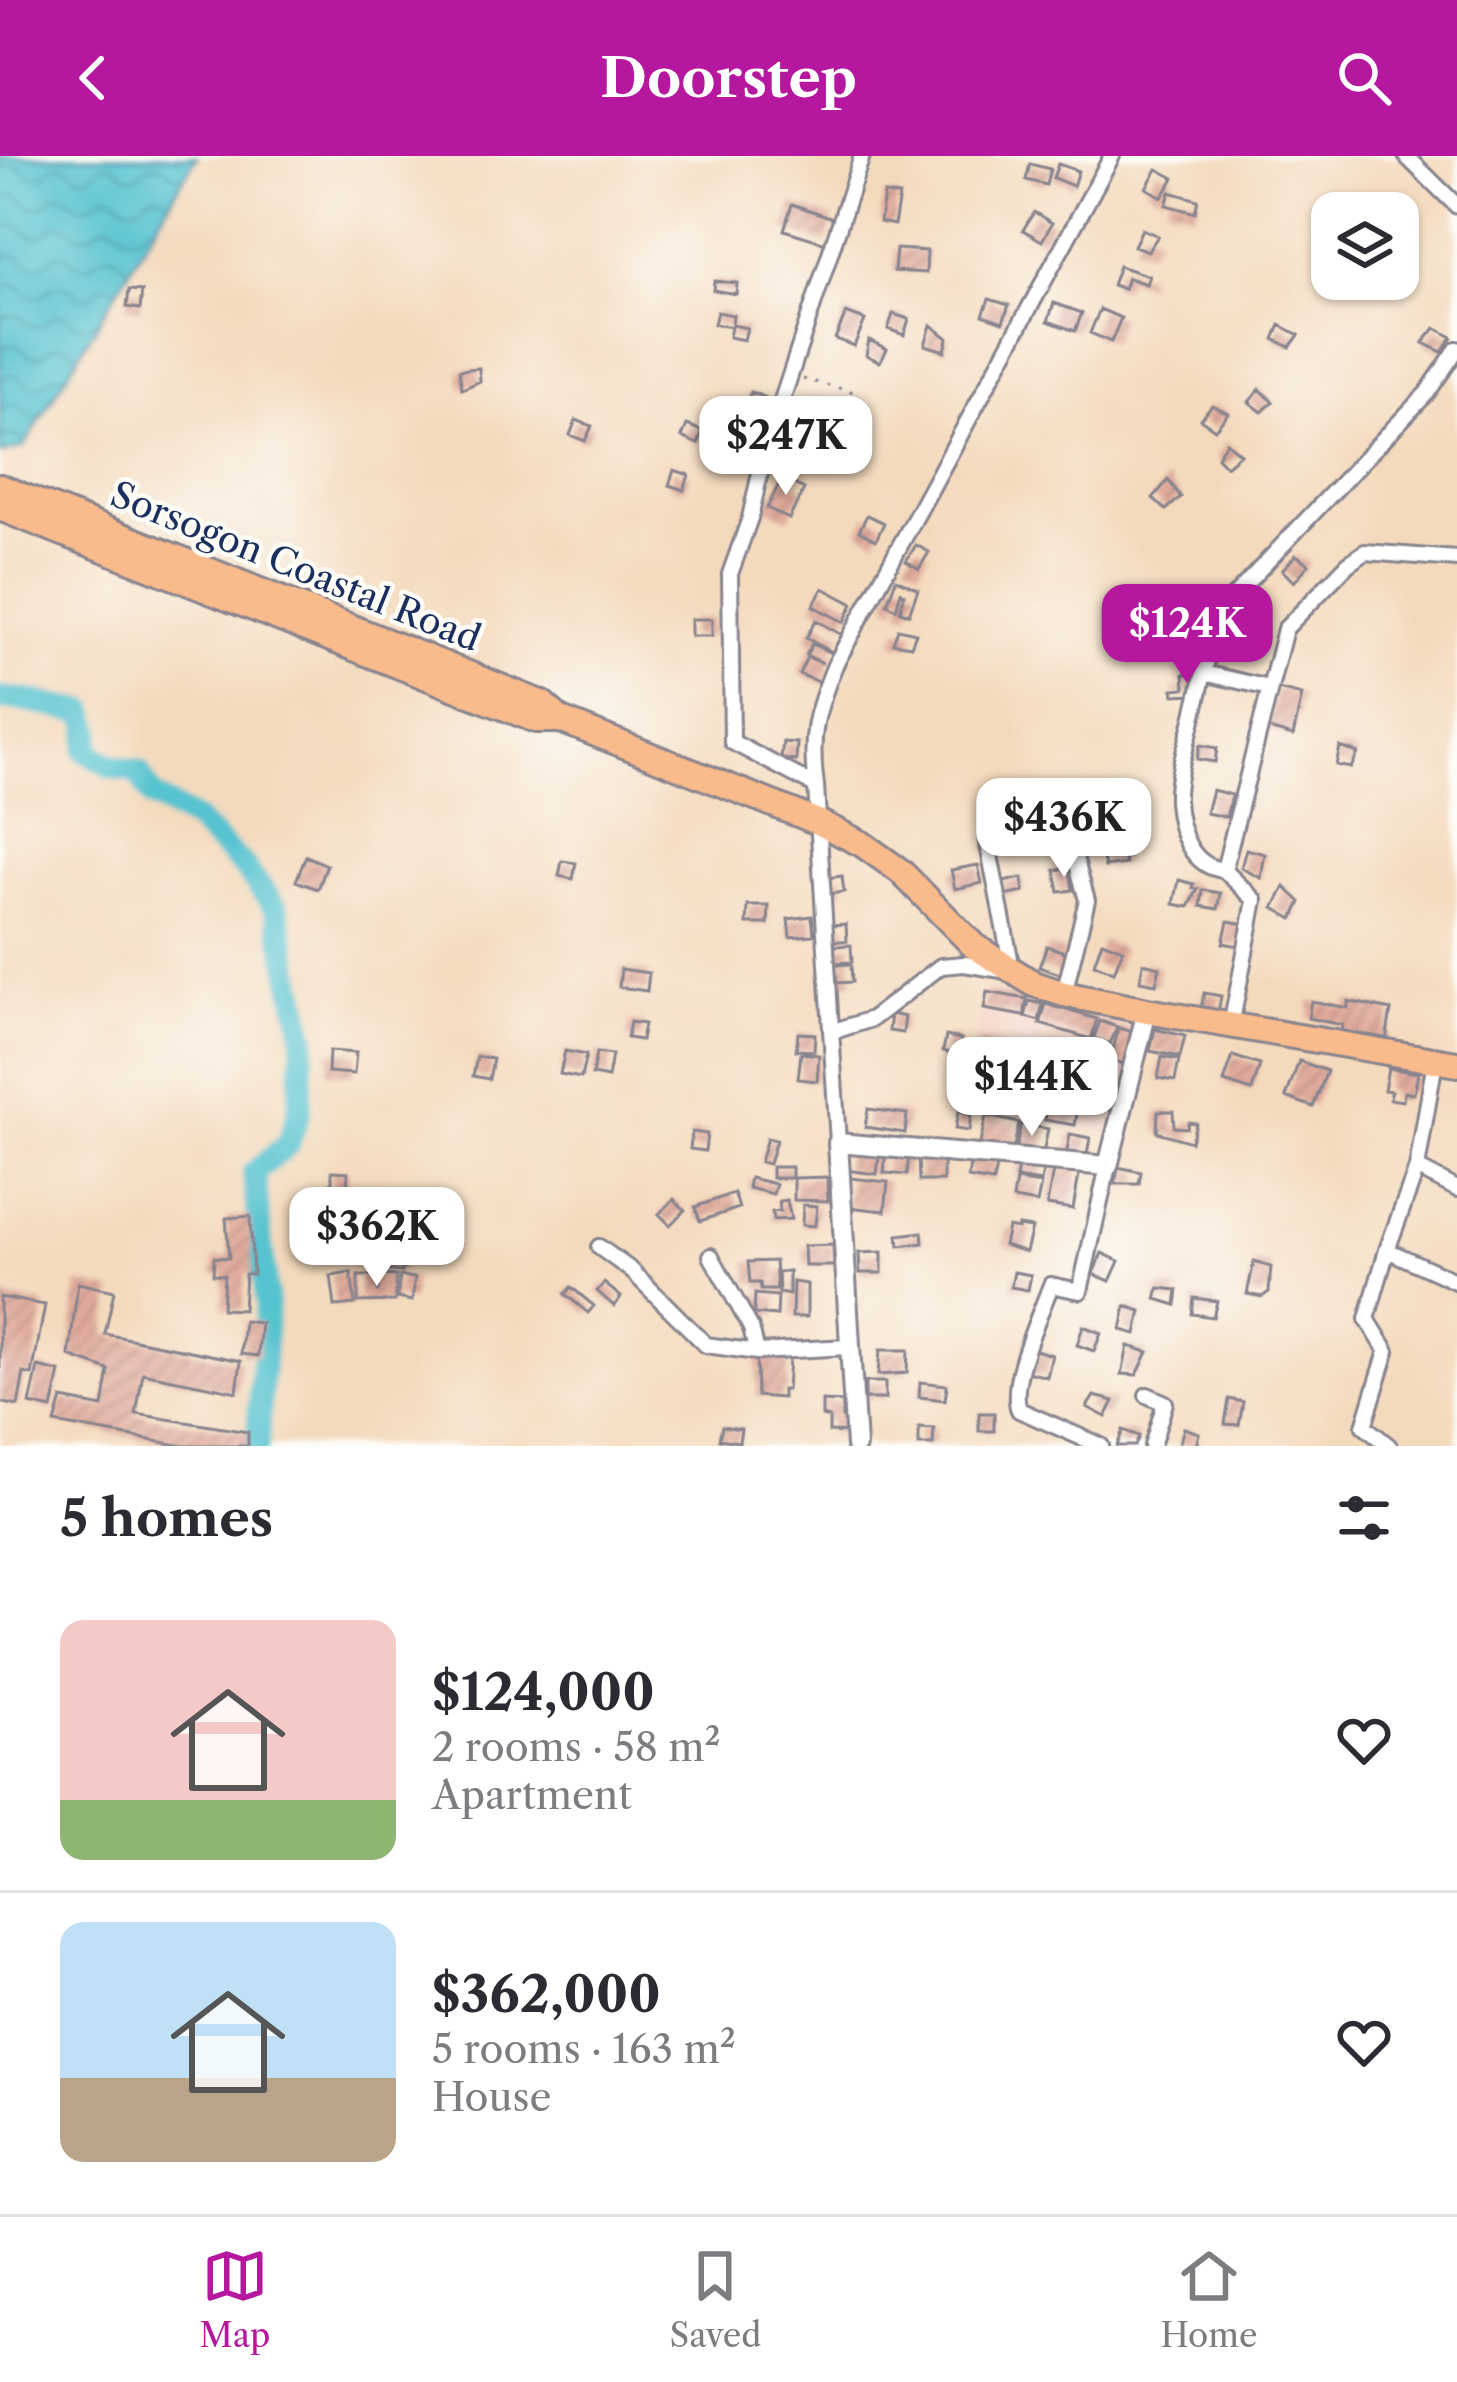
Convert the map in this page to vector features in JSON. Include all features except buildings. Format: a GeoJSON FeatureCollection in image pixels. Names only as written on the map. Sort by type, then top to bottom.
{"type":"FeatureCollection","features":[{"type":"Feature","properties":{"kind":"highway","name":"Sorsogon Coastal Road"},"geometry":{"type":"LineString","coordinates":[[6,500],[543,704],[561,720],[818,822],[862,844],[899,871],[974,946],[1008,971],[1064,994],[1446,1062]]}},
{"type":"Feature","properties":{"kind":"street"},"geometry":{"type":"LineString","coordinates":[[816,786],[732,742],[730,574],[862,156]]}},
{"type":"Feature","properties":{"kind":"street"},"geometry":{"type":"LineString","coordinates":[[856,1446],[810,748],[816,710],[835,665],[1112,156]]}},
{"type":"Feature","properties":{"kind":"street"},"geometry":{"type":"LineString","coordinates":[[1406,156],[1457,206]]}},
{"type":"Feature","properties":{"kind":"street"},"geometry":{"type":"LineString","coordinates":[[1232,1026],[1255,900],[1225,870],[1211,868],[1193,855],[1180,823],[1176,796],[1220,611],[1427,393],[1457,349]]}},
{"type":"Feature","properties":{"kind":"street"},"geometry":{"type":"LineString","coordinates":[[1225,870],[1285,629],[1365,552],[1457,560]]}},
{"type":"Feature","properties":{"kind":"street"},"geometry":{"type":"LineString","coordinates":[[1204,673],[1269,688]]}},
{"type":"Feature","properties":{"kind":"street"},"geometry":{"type":"LineString","coordinates":[[831,1032],[872,1019],[941,966],[964,964],[1008,971],[1010,958],[987,840],[1020,831],[1067,827],[1087,900],[1064,994]]}},
{"type":"Feature","properties":{"kind":"street"},"geometry":{"type":"LineString","coordinates":[[1100,1446],[1019,1410],[1015,1398],[1051,1285],[1080,1291],[1147,1011]]}},
{"type":"Feature","properties":{"kind":"street"},"geometry":{"type":"LineString","coordinates":[[1389,1446],[1364,1426],[1387,1351],[1367,1319],[1446,1062]]}},
{"type":"Feature","properties":{"kind":"street"},"geometry":{"type":"LineString","coordinates":[[838,1143],[1108,1166]]}},
{"type":"Feature","properties":{"kind":"street"},"geometry":{"type":"LineString","coordinates":[[1417,1168],[1457,1189]]}},
{"type":"Feature","properties":{"kind":"street"},"geometry":{"type":"LineString","coordinates":[[599,1246],[632,1271],[706,1345],[757,1352],[848,1347]]}},
{"type":"Feature","properties":{"kind":"street"},"geometry":{"type":"LineString","coordinates":[[1388,1250],[1457,1282]]}},
{"type":"Feature","properties":{"kind":"street"},"geometry":{"type":"LineString","coordinates":[[710,1256],[751,1328],[757,1352]]}},
{"type":"Feature","properties":{"kind":"street"},"geometry":{"type":"LineString","coordinates":[[1147,1395],[1165,1403],[1152,1446]]}},
{"type":"Feature","properties":{"kind":"path"},"geometry":{"type":"LineString","coordinates":[[790,376],[858,393]]}},
{"type":"Feature","properties":{"kind":"shaded area"},"geometry":{"type":"Polygon","coordinates":[[[985,989],[1139,1028],[1113,1135],[963,1105],[985,989]]]}},
{"type":"Feature","properties":{"kind":"water"},"geometry":{"type":"Polygon","coordinates":[[[0,156],[197,156],[24,447],[0,454],[0,156]]]}},
{"type":"Feature","properties":{"kind":"waterway"},"geometry":{"type":"LineString","coordinates":[[0,699],[85,711],[90,729],[86,751],[112,767],[138,772],[153,797],[194,820],[243,866],[277,909],[304,1035],[299,1112],[288,1144],[254,1173],[267,1304],[257,1446]]}}]}
